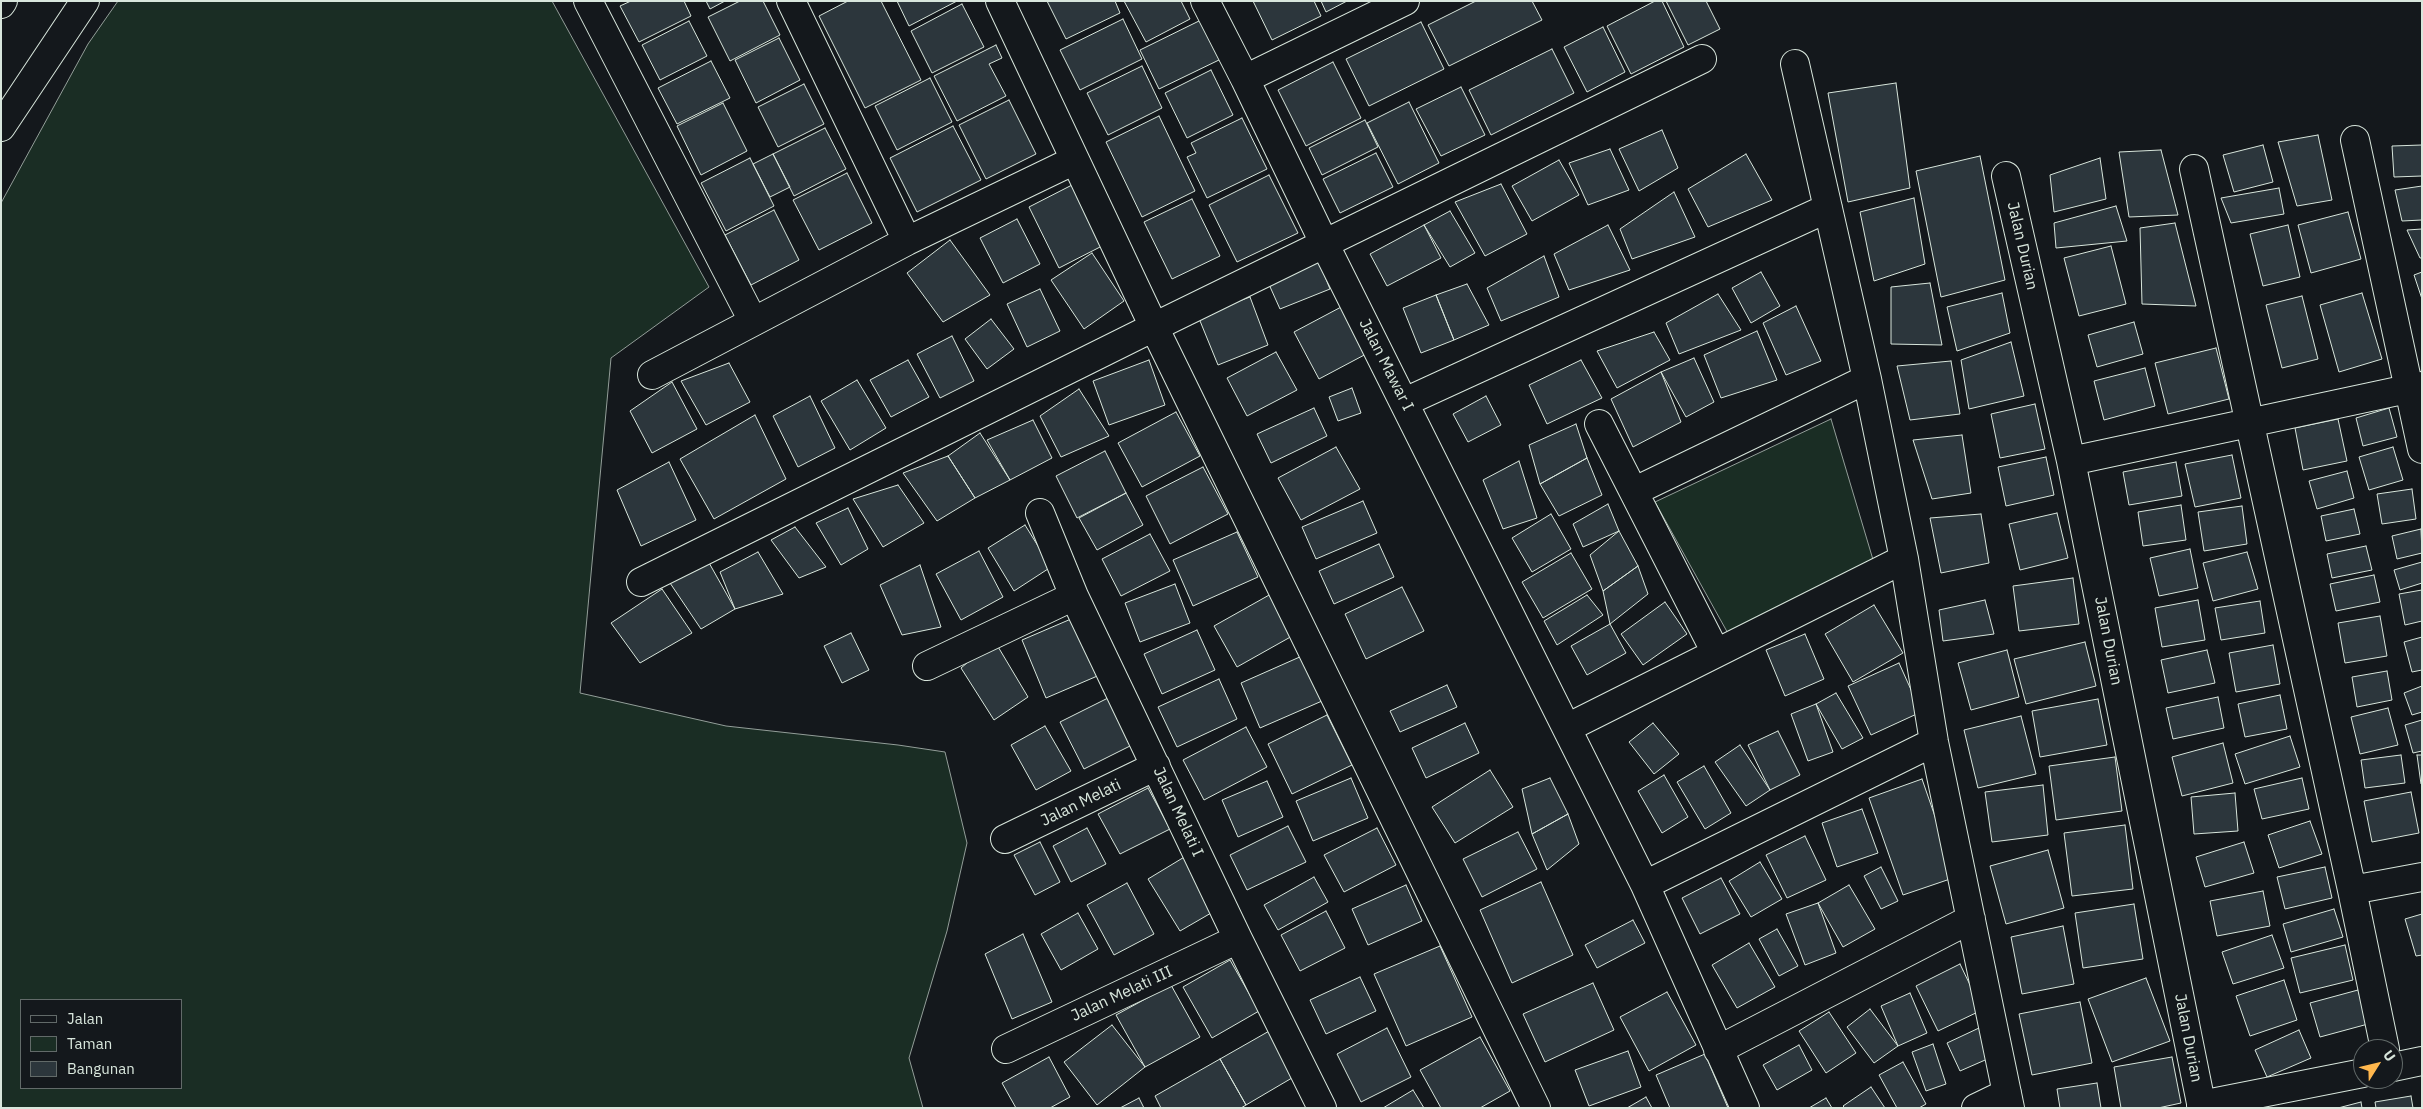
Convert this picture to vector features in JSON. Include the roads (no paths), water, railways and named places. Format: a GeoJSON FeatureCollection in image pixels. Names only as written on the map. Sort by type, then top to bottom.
{"type":"FeatureCollection","features":[{"type":"Feature","properties":{"kind":"street"},"geometry":{"type":"LineString","coordinates":[[1,127],[86,1]]}},
{"type":"Feature","properties":{"kind":"street"},"geometry":{"type":"LineString","coordinates":[[588,1],[753,321]]}},
{"type":"Feature","properties":{"kind":"street"},"geometry":{"type":"LineString","coordinates":[[791,1],[907,241]]}},
{"type":"Feature","properties":{"kind":"street"},"geometry":{"type":"LineString","coordinates":[[1000,1],[1154,327],[1536,1108]]}},
{"type":"Feature","properties":{"kind":"street","name":"Jalan Mawar I"},"geometry":{"type":"LineString","coordinates":[[1205,1],[1645,885],[1745,1108]]}},
{"type":"Feature","properties":{"kind":"street"},"geometry":{"type":"LineString","coordinates":[[1245,79],[1405,1]]}},
{"type":"Feature","properties":{"kind":"street"},"geometry":{"type":"LineString","coordinates":[[641,582],[1154,327],[1702,60]]}},
{"type":"Feature","properties":{"kind":"street"},"geometry":{"type":"LineString","coordinates":[[1795,64],[1867,379],[1904,559],[1934,742],[2009,1100],[1976,1108]]}},
{"type":"Feature","properties":{"kind":"street"},"geometry":{"type":"LineString","coordinates":[[2354,140],[2415,387],[2422,449]]}},
{"type":"Feature","properties":{"kind":"street"},"geometry":{"type":"LineString","coordinates":[[652,375],[907,241],[1075,160]]}},
{"type":"Feature","properties":{"kind":"street"},"geometry":{"type":"LineString","coordinates":[[2194,169],[2383,1039]]}},
{"type":"Feature","properties":{"kind":"street","name":"Jalan Durian"},"geometry":{"type":"LineString","coordinates":[[2006,176],[2071,461],[2201,1106]]}},
{"type":"Feature","properties":{"kind":"street"},"geometry":{"type":"LineString","coordinates":[[1405,402],[1828,208]]}},
{"type":"Feature","properties":{"kind":"street"},"geometry":{"type":"LineString","coordinates":[[1635,491],[1867,379]]}},
{"type":"Feature","properties":{"kind":"street"},"geometry":{"type":"LineString","coordinates":[[2071,461],[2415,387]]}},
{"type":"Feature","properties":{"kind":"street"},"geometry":{"type":"LineString","coordinates":[[1599,424],[1635,491],[1716,653]]}},
{"type":"Feature","properties":{"kind":"street","name":"Jalan Melati I"},"geometry":{"type":"LineString","coordinates":[[1040,513],[1074,596],[1238,939],[1314,1105]]}},
{"type":"Feature","properties":{"kind":"street"},"geometry":{"type":"LineString","coordinates":[[1566,728],[1904,559]]}},
{"type":"Feature","properties":{"kind":"street"},"geometry":{"type":"LineString","coordinates":[[927,666],[1074,596]]}},
{"type":"Feature","properties":{"kind":"street"},"geometry":{"type":"LineString","coordinates":[[1645,885],[1934,742]]}},
{"type":"Feature","properties":{"kind":"street","name":"Jalan Melati"},"geometry":{"type":"LineString","coordinates":[[1005,839],[1156,766]]}},
{"type":"Feature","properties":{"kind":"street"},"geometry":{"type":"LineString","coordinates":[[2352,890],[2422,877]]}},
{"type":"Feature","properties":{"kind":"street"},"geometry":{"type":"LineString","coordinates":[[1718,1050],[1971,919]]}},
{"type":"Feature","properties":{"kind":"street","name":"Jalan Melati III"},"geometry":{"type":"LineString","coordinates":[[1006,1049],[1238,939]]}},
{"type":"Feature","properties":{"kind":"street"},"geometry":{"type":"LineString","coordinates":[[2403,1065],[2422,1061]]}},
{"type":"Feature","properties":{"kind":"street"},"geometry":{"type":"LineString","coordinates":[[2201,1106],[2353,1075]]}}]}
